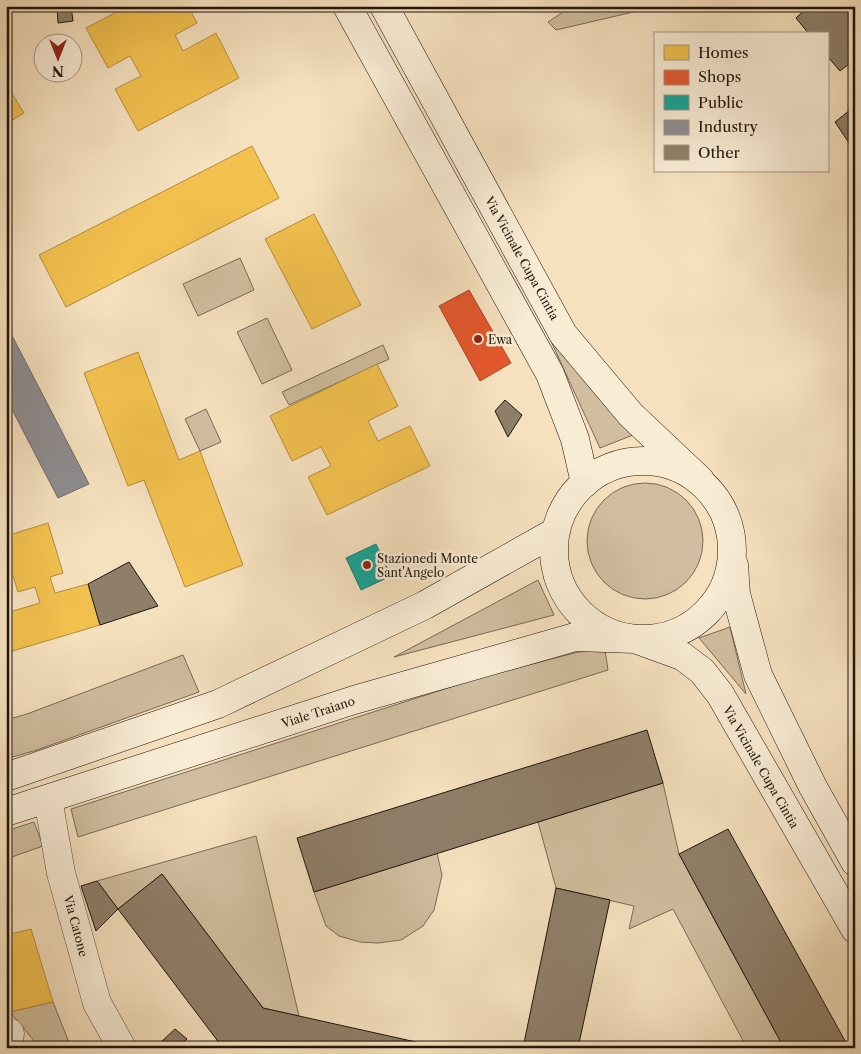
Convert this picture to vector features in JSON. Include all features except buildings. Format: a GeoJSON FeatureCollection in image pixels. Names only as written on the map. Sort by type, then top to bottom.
{"type":"FeatureCollection","features":[{"type":"Feature","properties":{"kind":"main road"},"geometry":{"type":"LineString","coordinates":[[347,6],[550,374],[575,439],[585,483]]}},
{"type":"Feature","properties":{"kind":"main road","name":"Via Vicinale Cupa Cintia"},"geometry":{"type":"LineString","coordinates":[[384,6],[563,334],[631,415],[700,480]]}},
{"type":"Feature","properties":{"kind":"main road"},"geometry":{"type":"LineString","coordinates":[[733,559],[726,586],[709,611],[677,633],[656,639],[635,639],[612,634],[595,625],[572,604],[557,573],[554,551],[555,532],[570,496],[602,470],[638,460],[670,464],[700,480],[719,501],[731,527],[736,594],[758,675],[813,787],[855,862]]}},
{"type":"Feature","properties":{"kind":"main road"},"geometry":{"type":"LineString","coordinates":[[6,776],[218,704],[425,605],[555,532]]}},
{"type":"Feature","properties":{"kind":"main road","name":"Viale Traiano"},"geometry":{"type":"LineString","coordinates":[[6,812],[354,700],[575,637],[635,639]]}},
{"type":"Feature","properties":{"kind":"main road","name":"Via Vicinale Cupa Cintia"},"geometry":{"type":"LineString","coordinates":[[635,639],[682,656],[702,671],[720,694],[855,929]]}},
{"type":"Feature","properties":{"kind":"main road","name":"Via Catone"},"geometry":{"type":"LineString","coordinates":[[40,765],[61,873],[97,1003],[122,1048]]}},
{"type":"Feature","properties":{"kind":"shaded area"},"geometry":{"type":"Polygon","coordinates":[[[572,6],[659,6],[556,30],[548,22],[572,6]]]}},
{"type":"Feature","properties":{"kind":"shaded area"},"geometry":{"type":"Polygon","coordinates":[[[240,258],[254,290],[198,316],[183,284],[240,258]]]}},
{"type":"Feature","properties":{"kind":"shaded area"},"geometry":{"type":"Polygon","coordinates":[[[267,318],[292,370],[262,384],[237,332],[267,318]]]}},
{"type":"Feature","properties":{"kind":"shaded area"},"geometry":{"type":"Polygon","coordinates":[[[549,337],[633,435],[600,448],[549,337]]]}},
{"type":"Feature","properties":{"kind":"shaded area"},"geometry":{"type":"Polygon","coordinates":[[[383,345],[389,359],[289,405],[282,392],[383,345]]]}},
{"type":"Feature","properties":{"kind":"shaded area"},"geometry":{"type":"Polygon","coordinates":[[[206,409],[221,442],[200,451],[185,419],[206,409]]]}},
{"type":"Feature","properties":{"kind":"shaded area"},"geometry":{"type":"Polygon","coordinates":[[[645,483],[667,487],[686,500],[699,519],[703,541],[699,563],[686,582],[667,595],[645,599],[623,595],[604,582],[591,563],[587,541],[591,519],[604,500],[623,487],[645,483]]]}},
{"type":"Feature","properties":{"kind":"shaded area"},"geometry":{"type":"Polygon","coordinates":[[[538,580],[554,615],[394,657],[538,580]]]}},
{"type":"Feature","properties":{"kind":"shaded area"},"geometry":{"type":"Polygon","coordinates":[[[730,627],[746,694],[699,638],[730,627]]]}},
{"type":"Feature","properties":{"kind":"shaded area"},"geometry":{"type":"Polygon","coordinates":[[[605,650],[608,670],[78,837],[71,809],[479,678],[578,652],[605,650]]]}},
{"type":"Feature","properties":{"kind":"shaded area"},"geometry":{"type":"Polygon","coordinates":[[[183,655],[199,692],[37,750],[6,759],[6,720],[27,714],[183,655]]]}},
{"type":"Feature","properties":{"kind":"shaded area"},"geometry":{"type":"Polygon","coordinates":[[[663,783],[679,854],[784,1048],[747,1048],[673,909],[629,929],[634,906],[556,888],[538,822],[663,783]]]}},
{"type":"Feature","properties":{"kind":"shaded area"},"geometry":{"type":"Polygon","coordinates":[[[34,822],[43,846],[6,859],[6,831],[34,822]]]}},
{"type":"Feature","properties":{"kind":"shaded area"},"geometry":{"type":"Polygon","coordinates":[[[256,836],[299,1016],[263,1008],[162,874],[118,909],[97,881],[256,836]]]}},
{"type":"Feature","properties":{"kind":"shaded area"},"geometry":{"type":"Polygon","coordinates":[[[437,853],[442,875],[434,910],[423,926],[401,940],[378,943],[360,942],[339,936],[326,926],[314,892],[437,853]]]}},
{"type":"Feature","properties":{"kind":"shaded area"},"geometry":{"type":"Polygon","coordinates":[[[53,1002],[70,1045],[73,1048],[40,1048],[10,1012],[53,1002]]]}},
{"type":"Feature","properties":{"kind":"place","name":"Ewa"},"geometry":{"type":"Point","coordinates":[478,339]}},
{"type":"Feature","properties":{"kind":"place","name":"Stazionedi Monte Sant'Angelo"},"geometry":{"type":"Point","coordinates":[367,565]}}]}
